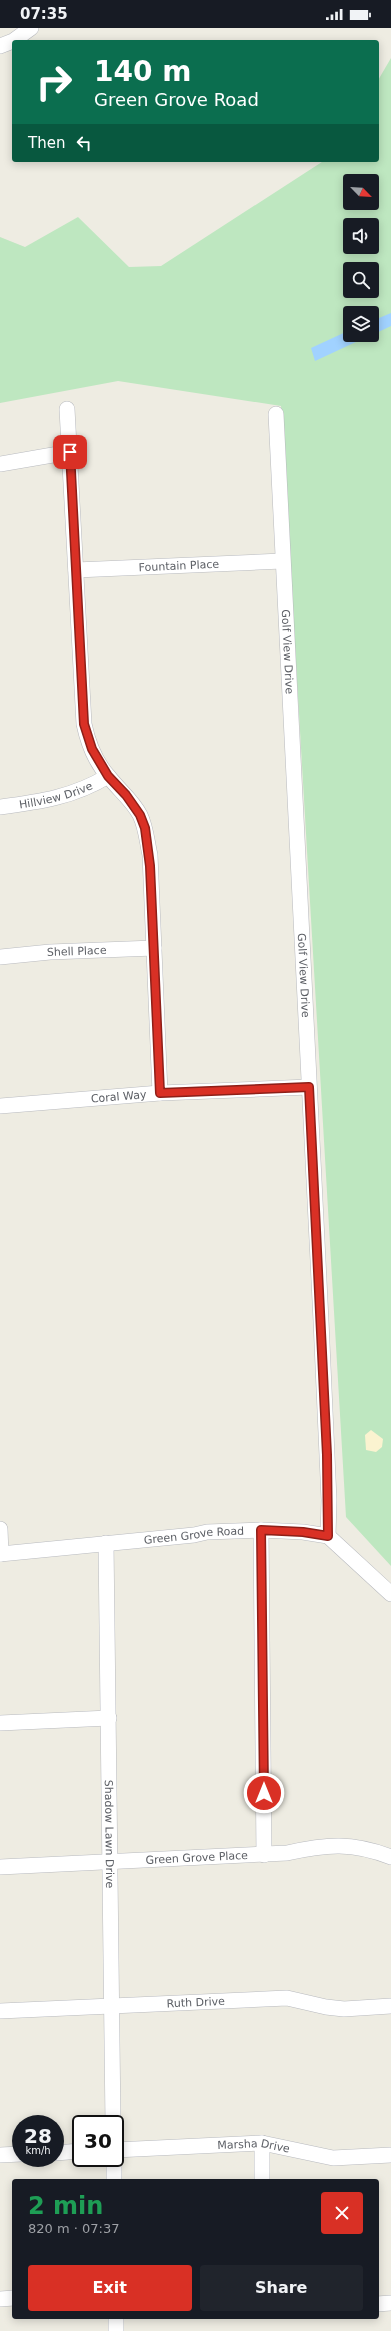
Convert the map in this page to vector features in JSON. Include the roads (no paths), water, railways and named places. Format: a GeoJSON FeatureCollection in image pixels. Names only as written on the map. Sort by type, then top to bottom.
{"type":"FeatureCollection","features":[{"type":"Feature","properties":{"kind":"street"},"geometry":{"type":"LineString","coordinates":[[14,40],[31,28]]}},
{"type":"Feature","properties":{"kind":"street"},"geometry":{"type":"LineString","coordinates":[[0,46],[12,41]]}},
{"type":"Feature","properties":{"kind":"street"},"geometry":{"type":"LineString","coordinates":[[67,409],[84,724],[92,749],[108,776],[126,795],[140,815],[145,828],[150,855],[160,1093]]}},
{"type":"Feature","properties":{"kind":"street","name":"Golf View Drive"},"geometry":{"type":"LineString","coordinates":[[276,414],[328,1492],[328,1536]]}},
{"type":"Feature","properties":{"kind":"street"},"geometry":{"type":"LineString","coordinates":[[0,464],[70,452]]}},
{"type":"Feature","properties":{"kind":"street","name":"Fountain Place"},"geometry":{"type":"LineString","coordinates":[[76,570],[282,561]]}},
{"type":"Feature","properties":{"kind":"street","name":"Hillview Drive"},"geometry":{"type":"LineString","coordinates":[[0,807],[36,803],[69,795],[88,789],[108,776]]}},
{"type":"Feature","properties":{"kind":"street","name":"Shell Place"},"geometry":{"type":"LineString","coordinates":[[0,958],[50,952],[154,948]]}},
{"type":"Feature","properties":{"kind":"street","name":"Coral Way"},"geometry":{"type":"LineString","coordinates":[[0,1106],[160,1093],[309,1087]]}},
{"type":"Feature","properties":{"kind":"street"},"geometry":{"type":"LineString","coordinates":[[0,1529],[1,1554]]}},
{"type":"Feature","properties":{"kind":"street"},"geometry":{"type":"LineString","coordinates":[[261,1530],[264,1855]]}},
{"type":"Feature","properties":{"kind":"street","name":"Green Grove Road"},"geometry":{"type":"LineString","coordinates":[[1,1554],[207,1532],[261,1530],[303,1532],[328,1536]]}},
{"type":"Feature","properties":{"kind":"street"},"geometry":{"type":"LineString","coordinates":[[328,1536],[391,1594]]}},
{"type":"Feature","properties":{"kind":"street","name":"Shadow Lawn Drive"},"geometry":{"type":"LineString","coordinates":[[106,1543],[113,2115]]}},
{"type":"Feature","properties":{"kind":"street"},"geometry":{"type":"LineString","coordinates":[[0,1723],[109,1718]]}},
{"type":"Feature","properties":{"kind":"street","name":"Green Grove Place"},"geometry":{"type":"LineString","coordinates":[[0,1867],[264,1855],[287,1853],[319,1846],[343,1845],[372,1850],[391,1857]]}},
{"type":"Feature","properties":{"kind":"street","name":"Ruth Drive"},"geometry":{"type":"LineString","coordinates":[[0,2011],[287,1998],[326,2007],[344,2009],[391,2006]]}},
{"type":"Feature","properties":{"kind":"street"},"geometry":{"type":"LineString","coordinates":[[262,2143],[262,2179]]}},
{"type":"Feature","properties":{"kind":"street","name":"Marsha Drive"},"geometry":{"type":"LineString","coordinates":[[124,2150],[262,2143],[333,2158],[391,2154]]}},
{"type":"Feature","properties":{"kind":"street"},"geometry":{"type":"LineString","coordinates":[[0,2155],[12,2154]]}},
{"type":"Feature","properties":{"kind":"street"},"geometry":{"type":"LineString","coordinates":[[114,2167],[114,2179]]}},
{"type":"Feature","properties":{"kind":"street"},"geometry":{"type":"LineString","coordinates":[[0,2299],[12,2298]]}},
{"type":"Feature","properties":{"kind":"street"},"geometry":{"type":"LineString","coordinates":[[379,2304],[391,2303]]}},
{"type":"Feature","properties":{"kind":"street"},"geometry":{"type":"LineString","coordinates":[[116,2319],[116,2331]]}},
{"type":"Feature","properties":{"kind":"water"},"geometry":{"type":"Polygon","coordinates":[[[391,313],[391,326],[379,332],[379,318],[391,313]]]}},
{"type":"Feature","properties":{"kind":"water"},"geometry":{"type":"Polygon","coordinates":[[[343,333],[343,342],[356,342],[315,361],[311,348],[343,333]]]}}]}
